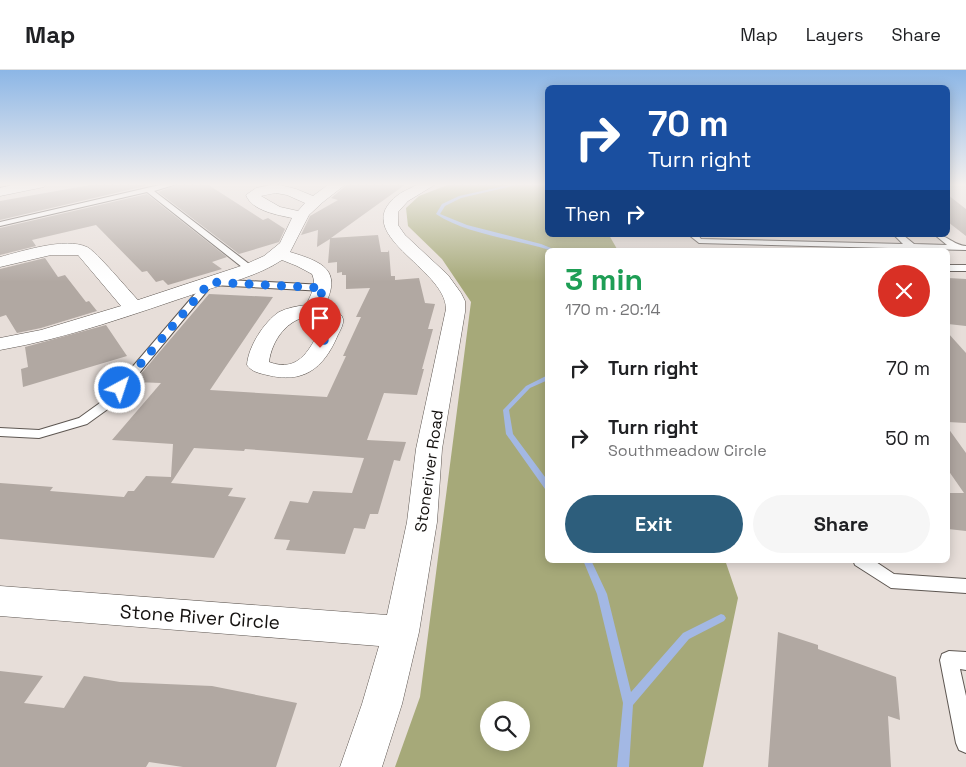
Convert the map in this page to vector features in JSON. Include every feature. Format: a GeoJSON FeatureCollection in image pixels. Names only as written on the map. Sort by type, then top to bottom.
{"type":"FeatureCollection","features":[{"type":"Feature","properties":{"kind":"street"},"geometry":{"type":"LineString","coordinates":[[0,344],[44,336],[250,269],[280,254],[293,236],[301,217]]}},
{"type":"Feature","properties":{"kind":"street","name":"Stoneriver Road"},"geometry":{"type":"LineString","coordinates":[[361,767],[382,704],[401,632],[422,522],[429,449],[456,302],[452,291],[444,281],[398,240],[392,230],[391,217]]}},
{"type":"Feature","properties":{"kind":"street"},"geometry":{"type":"LineString","coordinates":[[0,262],[44,251],[71,249],[83,251],[134,308]]}},
{"type":"Feature","properties":{"kind":"street"},"geometry":{"type":"LineString","coordinates":[[280,254],[308,263],[319,270],[324,279],[324,288],[313,310]]}},
{"type":"Feature","properties":{"kind":"street","name":"Stone River Circle"},"geometry":{"type":"LineString","coordinates":[[0,601],[401,632]]}},
{"type":"Feature","properties":{"kind":"lane"},"geometry":{"type":"LineString","coordinates":[[0,224],[33,217]]}},
{"type":"Feature","properties":{"kind":"lane"},"geometry":{"type":"LineString","coordinates":[[183,217],[250,269]]}},
{"type":"Feature","properties":{"kind":"lane"},"geometry":{"type":"LineString","coordinates":[[696,237],[699,241],[737,239],[966,248]]}},
{"type":"Feature","properties":{"kind":"lane"},"geometry":{"type":"LineString","coordinates":[[900,237],[912,247]]}},
{"type":"Feature","properties":{"kind":"lane"},"geometry":{"type":"LineString","coordinates":[[942,237],[955,247]]}},
{"type":"Feature","properties":{"kind":"lane"},"geometry":{"type":"LineString","coordinates":[[950,268],[966,268]]}},
{"type":"Feature","properties":{"kind":"lane"},"geometry":{"type":"LineString","coordinates":[[0,432],[39,434],[83,421],[108,403],[210,282],[324,288]]}},
{"type":"Feature","properties":{"kind":"lane"},"geometry":{"type":"LineString","coordinates":[[864,563],[891,581],[966,586]]}},
{"type":"Feature","properties":{"kind":"lane"},"geometry":{"type":"LineString","coordinates":[[966,662],[949,660],[966,743]]}},
{"type":"Feature","properties":{"kind":"green space"},"geometry":{"type":"Polygon","coordinates":[[[407,217],[545,217],[545,237],[610,237],[616,248],[545,248],[545,563],[726,563],[738,598],[703,767],[395,767],[420,697],[471,302],[442,259],[408,226],[407,217]]]}},
{"type":"Feature","properties":{"kind":"building"},"geometry":{"type":"Polygon","coordinates":[[[0,217],[15,217],[0,220],[0,217]]]}},
{"type":"Feature","properties":{"kind":"building"},"geometry":{"type":"Polygon","coordinates":[[[50,217],[176,217],[227,257],[212,262],[222,269],[168,285],[163,280],[156,282],[147,271],[142,272],[96,225],[32,240],[36,246],[0,255],[0,228],[50,217]]]}},
{"type":"Feature","properties":{"kind":"building"},"geometry":{"type":"Polygon","coordinates":[[[190,217],[258,217],[263,220],[268,218],[285,229],[279,242],[239,254],[190,217]]]}},
{"type":"Feature","properties":{"kind":"building"},"geometry":{"type":"Polygon","coordinates":[[[310,217],[361,217],[331,238],[378,235],[381,252],[388,252],[389,250],[391,276],[395,276],[395,280],[419,278],[425,303],[435,304],[428,329],[433,329],[417,395],[384,393],[367,440],[406,442],[400,461],[394,460],[378,514],[370,514],[365,529],[354,528],[345,554],[286,550],[290,540],[274,539],[290,501],[308,503],[313,491],[352,493],[364,458],[245,449],[244,451],[194,448],[171,483],[233,488],[228,496],[246,498],[214,558],[0,539],[0,483],[53,487],[50,491],[124,497],[128,491],[134,491],[146,476],[171,477],[173,444],[112,440],[161,383],[134,382],[209,294],[273,297],[210,390],[327,397],[346,356],[343,356],[361,317],[356,317],[370,288],[346,289],[346,275],[342,275],[342,272],[337,273],[337,262],[328,263],[330,239],[317,247],[318,230],[301,235],[310,217]]]}},
{"type":"Feature","properties":{"kind":"building"},"geometry":{"type":"Polygon","coordinates":[[[950,217],[966,217],[966,236],[950,224],[950,217]]]}},
{"type":"Feature","properties":{"kind":"building"},"geometry":{"type":"Polygon","coordinates":[[[45,258],[58,277],[65,275],[86,302],[89,301],[97,311],[41,328],[17,333],[6,315],[0,317],[0,269],[45,258]]]}},
{"type":"Feature","properties":{"kind":"building"},"geometry":{"type":"Polygon","coordinates":[[[950,278],[966,279],[966,326],[950,324],[950,278]]]}},
{"type":"Feature","properties":{"kind":"building"},"geometry":{"type":"Polygon","coordinates":[[[106,325],[127,356],[23,387],[21,369],[28,367],[25,347],[106,325]]]}},
{"type":"Feature","properties":{"kind":"building"},"geometry":{"type":"Polygon","coordinates":[[[950,335],[966,353],[966,423],[950,422],[950,335]]]}},
{"type":"Feature","properties":{"kind":"building"},"geometry":{"type":"Polygon","coordinates":[[[950,431],[966,453],[966,531],[950,529],[950,493],[964,493],[950,473],[950,431]]]}},
{"type":"Feature","properties":{"kind":"building"},"geometry":{"type":"Polygon","coordinates":[[[778,632],[818,645],[818,649],[896,677],[900,720],[888,716],[891,767],[768,767],[778,632]]]}},
{"type":"Feature","properties":{"kind":"building"},"geometry":{"type":"Polygon","coordinates":[[[0,671],[43,676],[24,703],[64,708],[84,676],[120,682],[212,686],[297,703],[276,767],[183,767],[149,762],[146,767],[0,767],[0,671]]]}},
{"type":"Feature","properties":{"kind":"waterway"},"geometry":{"type":"LineString","coordinates":[[443,217],[466,226],[548,248]]}},
{"type":"Feature","properties":{"kind":"waterway"},"geometry":{"type":"LineString","coordinates":[[545,378],[528,387],[506,410],[510,434],[545,483]]}},
{"type":"Feature","properties":{"kind":"waterway"},"geometry":{"type":"LineString","coordinates":[[588,563],[602,594],[628,703]]}},
{"type":"Feature","properties":{"kind":"waterway"},"geometry":{"type":"LineString","coordinates":[[628,703],[686,636],[721,618]]}},
{"type":"Feature","properties":{"kind":"waterway"},"geometry":{"type":"LineString","coordinates":[[623,767],[628,703]]}},
{"type":"Feature","properties":{"kind":"route"},"geometry":{"type":"LineString","coordinates":[[120,388],[210,282],[324,288],[322,296],[313,310],[333,318],[333,324],[320,348]]}}]}
